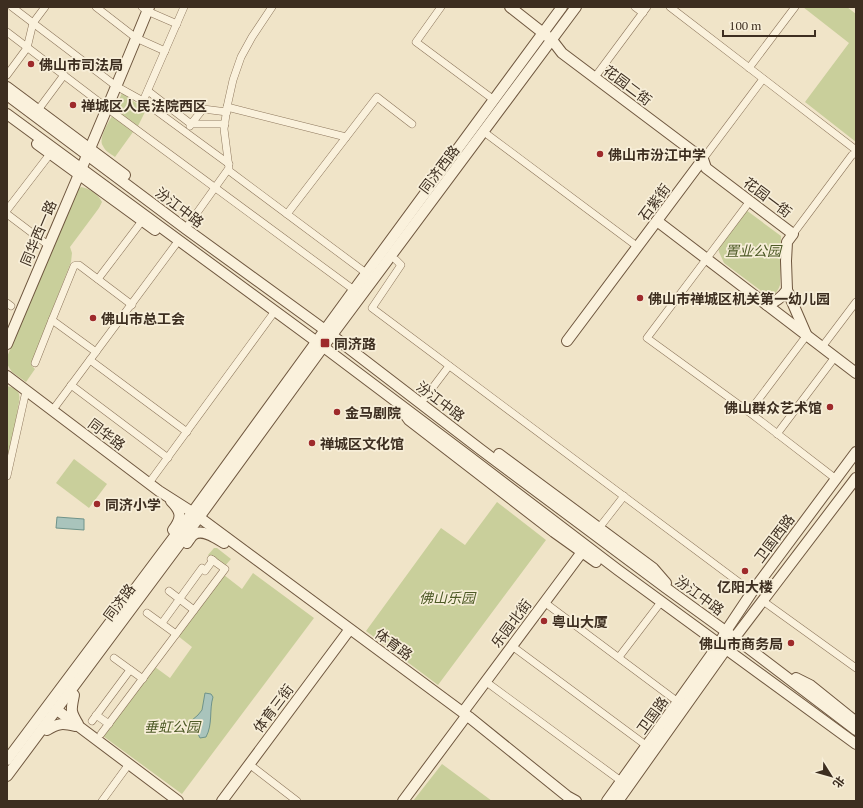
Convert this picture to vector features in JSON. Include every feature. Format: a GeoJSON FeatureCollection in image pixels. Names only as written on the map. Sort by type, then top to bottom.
{"type":"FeatureCollection","features":[{"type":"Feature","properties":{"kind":"main road","name":"花园二街"},"geometry":{"type":"LineString","coordinates":[[510,7],[542,31],[554,42],[562,53],[703,159]]}},
{"type":"Feature","properties":{"kind":"main road"},"geometry":{"type":"LineString","coordinates":[[366,274],[368,261],[490,97],[542,31],[556,7]]}},
{"type":"Feature","properties":{"kind":"main road","name":"同济西路"},"geometry":{"type":"LineString","coordinates":[[328,333],[354,290],[542,31],[562,7]]}},
{"type":"Feature","properties":{"kind":"main road","name":"同济西路"},"geometry":{"type":"LineString","coordinates":[[320,344],[381,269],[461,162],[554,42],[576,7]]}},
{"type":"Feature","properties":{"kind":"main road"},"geometry":{"type":"LineString","coordinates":[[381,269],[396,260],[554,42],[583,7]]}},
{"type":"Feature","properties":{"kind":"main road","name":"同华西一路"},"geometry":{"type":"LineString","coordinates":[[7,344],[89,152],[136,38],[146,8]]}},
{"type":"Feature","properties":{"kind":"main road"},"geometry":{"type":"LineString","coordinates":[[7,87],[38,110],[89,152],[234,258],[259,282]]}},
{"type":"Feature","properties":{"kind":"main road","name":"汾江中路"},"geometry":{"type":"LineString","coordinates":[[7,95],[89,152],[259,282],[681,599],[765,660],[856,730]]}},
{"type":"Feature","properties":{"kind":"main road","name":"汾江中路"},"geometry":{"type":"LineString","coordinates":[[7,114],[80,172],[320,344],[661,602],[856,744]]}},
{"type":"Feature","properties":{"kind":"main road"},"geometry":{"type":"LineString","coordinates":[[7,122],[50,154],[80,172],[142,221],[177,242]]}},
{"type":"Feature","properties":{"kind":"main road","name":"花园一街"},"geometry":{"type":"LineString","coordinates":[[703,159],[706,168],[793,234],[787,242],[787,290],[807,335],[856,373]]}},
{"type":"Feature","properties":{"kind":"main road","name":"石紫街"},"geometry":{"type":"LineString","coordinates":[[567,341],[703,159]]}},
{"type":"Feature","properties":{"kind":"main road"},"geometry":{"type":"LineString","coordinates":[[442,188],[455,180],[461,162]]}},
{"type":"Feature","properties":{"kind":"main road"},"geometry":{"type":"LineString","coordinates":[[657,221],[807,335]]}},
{"type":"Feature","properties":{"kind":"main road"},"geometry":{"type":"LineString","coordinates":[[767,305],[775,302],[783,296],[787,290]]}},
{"type":"Feature","properties":{"kind":"main road"},"geometry":{"type":"LineString","coordinates":[[784,318],[796,309]]}},
{"type":"Feature","properties":{"kind":"main road","name":"同济路"},"geometry":{"type":"LineString","coordinates":[[7,760],[194,517],[301,363],[320,344]]}},
{"type":"Feature","properties":{"kind":"main road","name":"同济路"},"geometry":{"type":"LineString","coordinates":[[208,497],[292,389],[320,344]]}},
{"type":"Feature","properties":{"kind":"main road"},"geometry":{"type":"LineString","coordinates":[[159,491],[181,503],[190,503],[197,498],[294,364],[301,363]]}},
{"type":"Feature","properties":{"kind":"main road","name":"同华路"},"geometry":{"type":"LineString","coordinates":[[7,376],[194,517]]}},
{"type":"Feature","properties":{"kind":"main road"},"geometry":{"type":"LineString","coordinates":[[225,540],[210,517],[211,511],[291,400],[292,389]]}},
{"type":"Feature","properties":{"kind":"main road"},"geometry":{"type":"LineString","coordinates":[[402,389],[416,393],[653,568],[681,599]]}},
{"type":"Feature","properties":{"kind":"main road"},"geometry":{"type":"LineString","coordinates":[[394,400],[409,420],[582,552],[623,582],[645,590]]}},
{"type":"Feature","properties":{"kind":"main road","name":"卫国西路"},"geometry":{"type":"LineString","coordinates":[[723,647],[726,631],[752,592],[856,452]]}},
{"type":"Feature","properties":{"kind":"main road","name":"卫国西路"},"geometry":{"type":"LineString","coordinates":[[723,647],[735,638],[856,478]]}},
{"type":"Feature","properties":{"kind":"main road"},"geometry":{"type":"LineString","coordinates":[[208,482],[208,497],[223,493]]}},
{"type":"Feature","properties":{"kind":"main road"},"geometry":{"type":"LineString","coordinates":[[170,535],[178,523],[180,516],[179,506]]}},
{"type":"Feature","properties":{"kind":"main road","name":"同济路"},"geometry":{"type":"LineString","coordinates":[[7,776],[48,725],[57,710],[69,697],[183,543],[194,517]]}},
{"type":"Feature","properties":{"kind":"main road","name":"体育路"},"geometry":{"type":"LineString","coordinates":[[194,517],[463,715],[565,799],[581,801]]}},
{"type":"Feature","properties":{"kind":"main road"},"geometry":{"type":"LineString","coordinates":[[183,543],[199,532],[225,540]]}},
{"type":"Feature","properties":{"kind":"main road","name":"体育路"},"geometry":{"type":"LineString","coordinates":[[225,540],[347,633],[463,715]]}},
{"type":"Feature","properties":{"kind":"main road","name":"乐园北街"},"geometry":{"type":"LineString","coordinates":[[403,801],[486,681],[582,552]]}},
{"type":"Feature","properties":{"kind":"main road","name":"体育三街"},"geometry":{"type":"LineString","coordinates":[[222,801],[347,633]]}},
{"type":"Feature","properties":{"kind":"main road","name":"卫国路"},"geometry":{"type":"LineString","coordinates":[[623,784],[647,746],[678,702],[723,647]]}},
{"type":"Feature","properties":{"kind":"main road","name":"卫国路"},"geometry":{"type":"LineString","coordinates":[[607,801],[623,784],[723,647]]}},
{"type":"Feature","properties":{"kind":"main road"},"geometry":{"type":"LineString","coordinates":[[765,660],[810,685],[856,722]]}},
{"type":"Feature","properties":{"kind":"main road"},"geometry":{"type":"LineString","coordinates":[[791,696],[818,722],[856,750]]}},
{"type":"Feature","properties":{"kind":"main road"},"geometry":{"type":"LineString","coordinates":[[69,697],[72,706],[72,714],[82,728]]}},
{"type":"Feature","properties":{"kind":"main road"},"geometry":{"type":"LineString","coordinates":[[57,710],[178,801]]}},
{"type":"Feature","properties":{"kind":"main road"},"geometry":{"type":"LineString","coordinates":[[7,784],[48,725],[54,726],[65,723],[82,728]]}},
{"type":"Feature","properties":{"kind":"main road"},"geometry":{"type":"LineString","coordinates":[[600,801],[623,784]]}},
{"type":"Feature","properties":{"kind":"main road"},"geometry":{"type":"LineString","coordinates":[[618,801],[623,784]]}},
{"type":"Feature","properties":{"kind":"main road"},"geometry":{"type":"LineString","coordinates":[[621,801],[623,784]]}},
{"type":"Feature","properties":{"kind":"street"},"geometry":{"type":"LineString","coordinates":[[12,7],[116,86],[143,102],[185,132],[366,274]]}},
{"type":"Feature","properties":{"kind":"street"},"geometry":{"type":"LineString","coordinates":[[7,75],[27,48],[33,23],[45,7]]}},
{"type":"Feature","properties":{"kind":"street"},"geometry":{"type":"LineString","coordinates":[[96,7],[136,38],[165,51]]}},
{"type":"Feature","properties":{"kind":"street"},"geometry":{"type":"LineString","coordinates":[[143,102],[184,7]]}},
{"type":"Feature","properties":{"kind":"street"},"geometry":{"type":"LineString","coordinates":[[441,7],[416,42],[490,97]]}},
{"type":"Feature","properties":{"kind":"street"},"geometry":{"type":"LineString","coordinates":[[595,77],[645,10],[634,7]]}},
{"type":"Feature","properties":{"kind":"street"},"geometry":{"type":"LineString","coordinates":[[670,7],[856,151],[793,234]]}},
{"type":"Feature","properties":{"kind":"street"},"geometry":{"type":"LineString","coordinates":[[749,68],[795,7]]}},
{"type":"Feature","properties":{"kind":"street"},"geometry":{"type":"LineString","coordinates":[[146,8],[177,24]]}},
{"type":"Feature","properties":{"kind":"street"},"geometry":{"type":"LineString","coordinates":[[189,224],[228,167],[224,129],[233,80],[241,56],[270,8]]}},
{"type":"Feature","properties":{"kind":"street"},"geometry":{"type":"LineString","coordinates":[[7,32],[107,108],[354,290]]}},
{"type":"Feature","properties":{"kind":"street"},"geometry":{"type":"LineString","coordinates":[[38,110],[64,75]]}},
{"type":"Feature","properties":{"kind":"street","name":"石紫街"},"geometry":{"type":"LineString","coordinates":[[703,159],[763,79]]}},
{"type":"Feature","properties":{"kind":"street"},"geometry":{"type":"LineString","coordinates":[[148,91],[191,124],[225,124]]}},
{"type":"Feature","properties":{"kind":"street"},"geometry":{"type":"LineString","coordinates":[[288,214],[376,97],[412,124]]}},
{"type":"Feature","properties":{"kind":"street"},"geometry":{"type":"LineString","coordinates":[[185,132],[203,109],[227,110],[346,137]]}},
{"type":"Feature","properties":{"kind":"street"},"geometry":{"type":"LineString","coordinates":[[488,135],[638,247]]}},
{"type":"Feature","properties":{"kind":"street"},"geometry":{"type":"LineString","coordinates":[[8,206],[50,154]]}},
{"type":"Feature","properties":{"kind":"street"},"geometry":{"type":"LineString","coordinates":[[750,201],[648,338],[749,412],[836,479]]}},
{"type":"Feature","properties":{"kind":"street"},"geometry":{"type":"LineString","coordinates":[[7,214],[48,245]]}},
{"type":"Feature","properties":{"kind":"street"},"geometry":{"type":"LineString","coordinates":[[98,279],[142,221]]}},
{"type":"Feature","properties":{"kind":"street"},"geometry":{"type":"LineString","coordinates":[[52,411],[177,242]]}},
{"type":"Feature","properties":{"kind":"street"},"geometry":{"type":"LineString","coordinates":[[396,260],[401,265],[372,308],[752,592]]}},
{"type":"Feature","properties":{"kind":"street"},"geometry":{"type":"LineString","coordinates":[[35,362],[74,266],[79,265],[132,304]]}},
{"type":"Feature","properties":{"kind":"street"},"geometry":{"type":"LineString","coordinates":[[822,347],[856,302]]}},
{"type":"Feature","properties":{"kind":"street"},"geometry":{"type":"LineString","coordinates":[[149,483],[275,311]]}},
{"type":"Feature","properties":{"kind":"street"},"geometry":{"type":"LineString","coordinates":[[52,320],[96,352]]}},
{"type":"Feature","properties":{"kind":"street"},"geometry":{"type":"LineString","coordinates":[[749,412],[807,335]]}},
{"type":"Feature","properties":{"kind":"street"},"geometry":{"type":"LineString","coordinates":[[777,434],[835,357]]}},
{"type":"Feature","properties":{"kind":"street"},"geometry":{"type":"LineString","coordinates":[[90,360],[186,432]]}},
{"type":"Feature","properties":{"kind":"street"},"geometry":{"type":"LineString","coordinates":[[424,399],[449,366]]}},
{"type":"Feature","properties":{"kind":"street"},"geometry":{"type":"LineString","coordinates":[[71,386],[168,458]]}},
{"type":"Feature","properties":{"kind":"street"},"geometry":{"type":"LineString","coordinates":[[7,476],[26,391]]}},
{"type":"Feature","properties":{"kind":"street"},"geometry":{"type":"LineString","coordinates":[[599,528],[624,496]]}},
{"type":"Feature","properties":{"kind":"street"},"geometry":{"type":"LineString","coordinates":[[101,734],[225,569],[212,560],[205,570],[202,568],[162,623]]}},
{"type":"Feature","properties":{"kind":"street"},"geometry":{"type":"LineString","coordinates":[[169,591],[194,610]]}},
{"type":"Feature","properties":{"kind":"street"},"geometry":{"type":"LineString","coordinates":[[763,601],[856,668]]}},
{"type":"Feature","properties":{"kind":"street"},"geometry":{"type":"LineString","coordinates":[[544,602],[678,702]]}},
{"type":"Feature","properties":{"kind":"street"},"geometry":{"type":"LineString","coordinates":[[619,658],[661,602]]}},
{"type":"Feature","properties":{"kind":"street"},"geometry":{"type":"LineString","coordinates":[[147,613],[176,634]]}},
{"type":"Feature","properties":{"kind":"street"},"geometry":{"type":"LineString","coordinates":[[512,646],[647,746]]}},
{"type":"Feature","properties":{"kind":"street"},"geometry":{"type":"LineString","coordinates":[[114,658],[143,679]]}},
{"type":"Feature","properties":{"kind":"street"},"geometry":{"type":"LineString","coordinates":[[109,724],[94,718],[130,670]]}},
{"type":"Feature","properties":{"kind":"street"},"geometry":{"type":"LineString","coordinates":[[486,681],[623,784]]}},
{"type":"Feature","properties":{"kind":"street"},"geometry":{"type":"LineString","coordinates":[[102,801],[129,764]]}},
{"type":"Feature","properties":{"kind":"street"},"geometry":{"type":"LineString","coordinates":[[249,764],[297,801]]}},
{"type":"Feature","properties":{"kind":"green space"},"geometry":{"type":"Polygon","coordinates":[[[803,7],[847,7],[856,14],[856,142],[805,102],[849,43],[803,7]]]}},
{"type":"Feature","properties":{"kind":"green space"},"geometry":{"type":"Polygon","coordinates":[[[122,93],[146,110],[138,126],[115,109],[122,93]]]}},
{"type":"Feature","properties":{"kind":"green space"},"geometry":{"type":"Polygon","coordinates":[[[112,116],[133,132],[115,157],[104,148],[102,143],[104,131],[112,116]]]}},
{"type":"Feature","properties":{"kind":"green space"},"geometry":{"type":"Polygon","coordinates":[[[81,187],[93,192],[102,202],[70,247],[72,253],[71,262],[31,364],[35,369],[26,382],[12,372],[7,364],[7,357],[77,190],[81,187]]]}},
{"type":"Feature","properties":{"kind":"green space","name":"置业公园"},"geometry":{"type":"Polygon","coordinates":[[[746,210],[781,236],[780,285],[773,295],[768,296],[724,263],[719,252],[718,247],[746,210]]]}},
{"type":"Feature","properties":{"kind":"green space"},"geometry":{"type":"Polygon","coordinates":[[[7,386],[18,392],[19,402],[7,465],[7,386]]]}},
{"type":"Feature","properties":{"kind":"green space"},"geometry":{"type":"Polygon","coordinates":[[[74,459],[107,484],[89,508],[56,483],[74,459]]]}},
{"type":"Feature","properties":{"kind":"green space","name":"佛山乐园"},"geometry":{"type":"Polygon","coordinates":[[[497,502],[546,540],[438,685],[366,631],[441,528],[465,545],[497,502]]]}},
{"type":"Feature","properties":{"kind":"green space"},"geometry":{"type":"Polygon","coordinates":[[[214,548],[217,548],[231,559],[224,567],[208,555],[214,548]]]}},
{"type":"Feature","properties":{"kind":"green space","name":"垂虹公园"},"geometry":{"type":"Polygon","coordinates":[[[253,573],[314,618],[182,794],[103,736],[155,667],[170,678],[192,647],[178,636],[224,575],[242,589],[253,573]]]}},
{"type":"Feature","properties":{"kind":"green space"},"geometry":{"type":"Polygon","coordinates":[[[442,764],[492,801],[413,801],[442,764]]]}},
{"type":"Feature","properties":{"kind":"water"},"geometry":{"type":"Polygon","coordinates":[[[57,517],[84,519],[84,530],[56,528],[57,517]]]}},
{"type":"Feature","properties":{"kind":"water"},"geometry":{"type":"Polygon","coordinates":[[[205,693],[211,694],[213,697],[208,732],[206,737],[200,738],[191,728],[191,721],[202,710],[205,693]]]}},
{"type":"Feature","properties":{"kind":"place","name":"佛山市司法局"},"geometry":{"type":"Point","coordinates":[31,64]}},
{"type":"Feature","properties":{"kind":"place","name":"禅城区人民法院西区"},"geometry":{"type":"Point","coordinates":[73,105]}},
{"type":"Feature","properties":{"kind":"place","name":"佛山市汾江中学"},"geometry":{"type":"Point","coordinates":[600,154]}},
{"type":"Feature","properties":{"kind":"place","name":"佛山市禅城区机关第一幼儿园"},"geometry":{"type":"Point","coordinates":[640,298]}},
{"type":"Feature","properties":{"kind":"place","name":"佛山市总工会"},"geometry":{"type":"Point","coordinates":[93,318]}},
{"type":"Feature","properties":{"kind":"place","name":"同济路"},"geometry":{"type":"Point","coordinates":[325,343]}},
{"type":"Feature","properties":{"kind":"place","name":"佛山群众艺术馆"},"geometry":{"type":"Point","coordinates":[830,407]}},
{"type":"Feature","properties":{"kind":"place","name":"金马剧院"},"geometry":{"type":"Point","coordinates":[337,412]}},
{"type":"Feature","properties":{"kind":"place","name":"禅城区文化馆"},"geometry":{"type":"Point","coordinates":[312,443]}},
{"type":"Feature","properties":{"kind":"place","name":"同济小学"},"geometry":{"type":"Point","coordinates":[97,504]}},
{"type":"Feature","properties":{"kind":"place","name":"亿阳大楼"},"geometry":{"type":"Point","coordinates":[745,571]}},
{"type":"Feature","properties":{"kind":"place","name":"粤山大厦"},"geometry":{"type":"Point","coordinates":[544,621]}},
{"type":"Feature","properties":{"kind":"place","name":"佛山市商务局"},"geometry":{"type":"Point","coordinates":[791,643]}}]}
